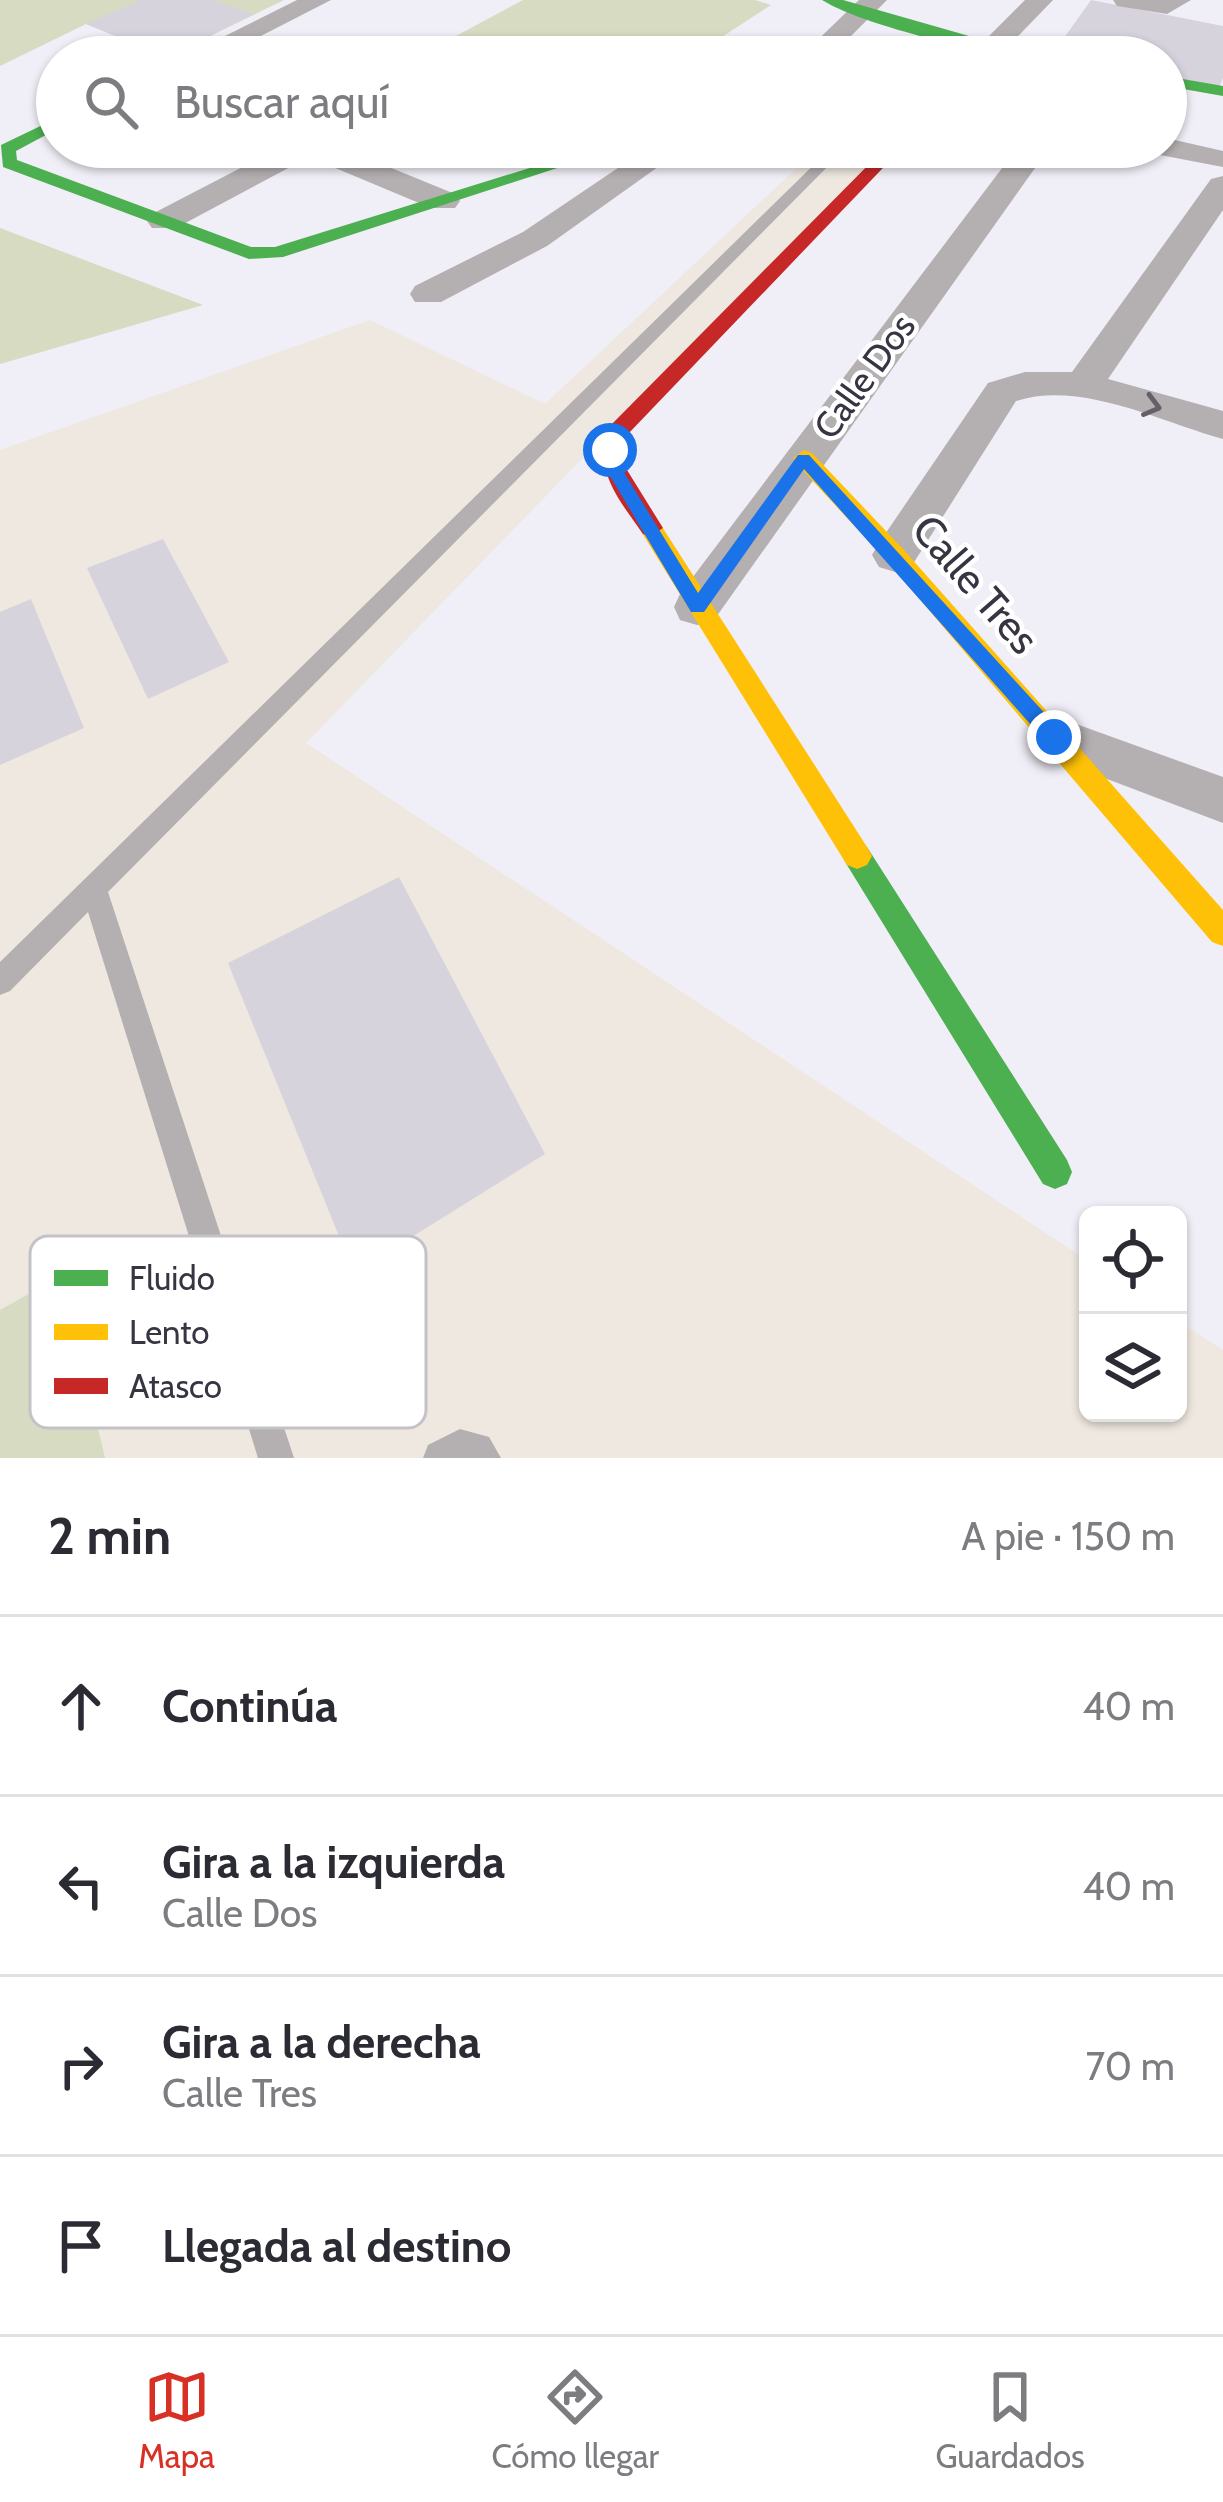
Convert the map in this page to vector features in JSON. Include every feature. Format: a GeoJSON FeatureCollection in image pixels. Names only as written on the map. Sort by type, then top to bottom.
{"type":"FeatureCollection","features":[{"type":"Feature","properties":{"kind":"street"},"geometry":{"type":"LineString","coordinates":[[242,36],[318,0]]}},
{"type":"Feature","properties":{"kind":"street"},"geometry":{"type":"LineString","coordinates":[[829,0],[867,5],[923,36]]}},
{"type":"Feature","properties":{"kind":"street"},"geometry":{"type":"LineString","coordinates":[[1003,36],[1040,0]]}},
{"type":"Feature","properties":{"kind":"street"},"geometry":{"type":"LineString","coordinates":[[1126,0],[1168,6],[1178,0]]}},
{"type":"Feature","properties":{"kind":"street"},"geometry":{"type":"LineString","coordinates":[[835,36],[867,5]]}},
{"type":"Feature","properties":{"kind":"street"},"geometry":{"type":"LineString","coordinates":[[1187,85],[1223,91]]}},
{"type":"Feature","properties":{"kind":"street"},"geometry":{"type":"LineString","coordinates":[[36,134],[7,148],[9,163],[249,253],[276,253],[548,168]]}},
{"type":"Feature","properties":{"kind":"street"},"geometry":{"type":"LineString","coordinates":[[1082,387],[1219,172],[1187,157]]}},
{"type":"Feature","properties":{"kind":"street"},"geometry":{"type":"LineString","coordinates":[[164,221],[267,168]]}},
{"type":"Feature","properties":{"kind":"street"},"geometry":{"type":"LineString","coordinates":[[360,168],[443,201]]}},
{"type":"Feature","properties":{"kind":"street"},"geometry":{"type":"LineString","coordinates":[[428,294],[535,239],[639,168]]}},
{"type":"Feature","properties":{"kind":"street"},"geometry":{"type":"LineString","coordinates":[[875,168],[618,431],[610,450],[612,466],[1055,1172]]}},
{"type":"Feature","properties":{"kind":"street","name":"Calle Dos"},"geometry":{"type":"LineString","coordinates":[[697,607],[1018,168]]}},
{"type":"Feature","properties":{"kind":"street"},"geometry":{"type":"LineString","coordinates":[[896,555],[1002,392],[1023,381],[1082,387],[1223,425]]}},
{"type":"Feature","properties":{"kind":"street","name":"Calle Tres"},"geometry":{"type":"LineString","coordinates":[[804,458],[896,555],[1223,932]]}},
{"type":"Feature","properties":{"kind":"street"},"geometry":{"type":"LineString","coordinates":[[1054,737],[1223,800]]}},
{"type":"Feature","properties":{"kind":"lane"},"geometry":{"type":"LineString","coordinates":[[0,980],[819,168]]}},
{"type":"Feature","properties":{"kind":"lane"},"geometry":{"type":"LineString","coordinates":[[93,887],[205,1236]]}},
{"type":"Feature","properties":{"kind":"lane"},"geometry":{"type":"LineString","coordinates":[[266,1428],[276,1458]]}},
{"type":"Feature","properties":{"kind":"lane"},"geometry":{"type":"LineString","coordinates":[[441,1458],[460,1447],[476,1450],[483,1458]]}},
{"type":"Feature","properties":{"kind":"shaded area"},"geometry":{"type":"Polygon","coordinates":[[[797,168],[865,168],[306,743],[1079,1255],[1079,1422],[1187,1422],[1187,1327],[1223,1350],[1223,1458],[0,1458],[0,450],[370,320],[545,404],[797,168]]]}},
{"type":"Feature","properties":{"kind":"green space"},"geometry":{"type":"Polygon","coordinates":[[[0,0],[284,0],[210,36],[115,36],[86,24],[61,36],[36,36],[36,48],[0,66],[0,0]]]}},
{"type":"Feature","properties":{"kind":"green space"},"geometry":{"type":"Polygon","coordinates":[[[523,0],[755,0],[771,5],[723,36],[456,36],[523,0]]]}},
{"type":"Feature","properties":{"kind":"green space"},"geometry":{"type":"Polygon","coordinates":[[[0,228],[203,305],[0,364],[0,228]]]}},
{"type":"Feature","properties":{"kind":"green space"},"geometry":{"type":"Polygon","coordinates":[[[30,1293],[30,1428],[98,1428],[105,1458],[0,1458],[0,1310],[30,1293]]]}},
{"type":"Feature","properties":{"kind":"building"},"geometry":{"type":"Polygon","coordinates":[[[141,0],[213,0],[254,14],[209,36],[115,36],[86,24],[141,0]]]}},
{"type":"Feature","properties":{"kind":"building"},"geometry":{"type":"Polygon","coordinates":[[[1091,0],[1223,26],[1223,78],[1219,87],[1187,80],[1187,36],[1065,36],[1091,0]]]}},
{"type":"Feature","properties":{"kind":"building"},"geometry":{"type":"Polygon","coordinates":[[[163,539],[229,662],[148,699],[87,568],[163,539]]]}},
{"type":"Feature","properties":{"kind":"building"},"geometry":{"type":"Polygon","coordinates":[[[31,599],[84,728],[0,765],[0,612],[31,599]]]}},
{"type":"Feature","properties":{"kind":"building"},"geometry":{"type":"Polygon","coordinates":[[[399,877],[545,1154],[413,1236],[339,1236],[228,963],[399,877]]]}},
{"type":"Feature","properties":{"kind":"traffic: fast"},"geometry":{"type":"LineString","coordinates":[[829,0],[948,36]]}},
{"type":"Feature","properties":{"kind":"traffic: fast"},"geometry":{"type":"LineString","coordinates":[[1187,85],[1223,91]]}},
{"type":"Feature","properties":{"kind":"traffic: fast"},"geometry":{"type":"LineString","coordinates":[[36,134],[7,149],[9,163],[249,253],[276,253],[547,168]]}},
{"type":"Feature","properties":{"kind":"traffic: fast"},"geometry":{"type":"LineString","coordinates":[[857,856],[1055,1172]]}},
{"type":"Feature","properties":{"kind":"traffic: slow"},"geometry":{"type":"LineString","coordinates":[[804,458],[895,555],[1223,932]]}},
{"type":"Feature","properties":{"kind":"traffic: slow"},"geometry":{"type":"LineString","coordinates":[[651,528],[857,856]]}},
{"type":"Feature","properties":{"kind":"traffic: jam"},"geometry":{"type":"LineString","coordinates":[[651,528],[616,470],[618,431],[875,168]]}},
{"type":"Feature","properties":{"kind":"route"},"geometry":{"type":"LineString","coordinates":[[610,450],[612,466],[697,607],[804,458],[896,555],[1054,737]]}}]}
